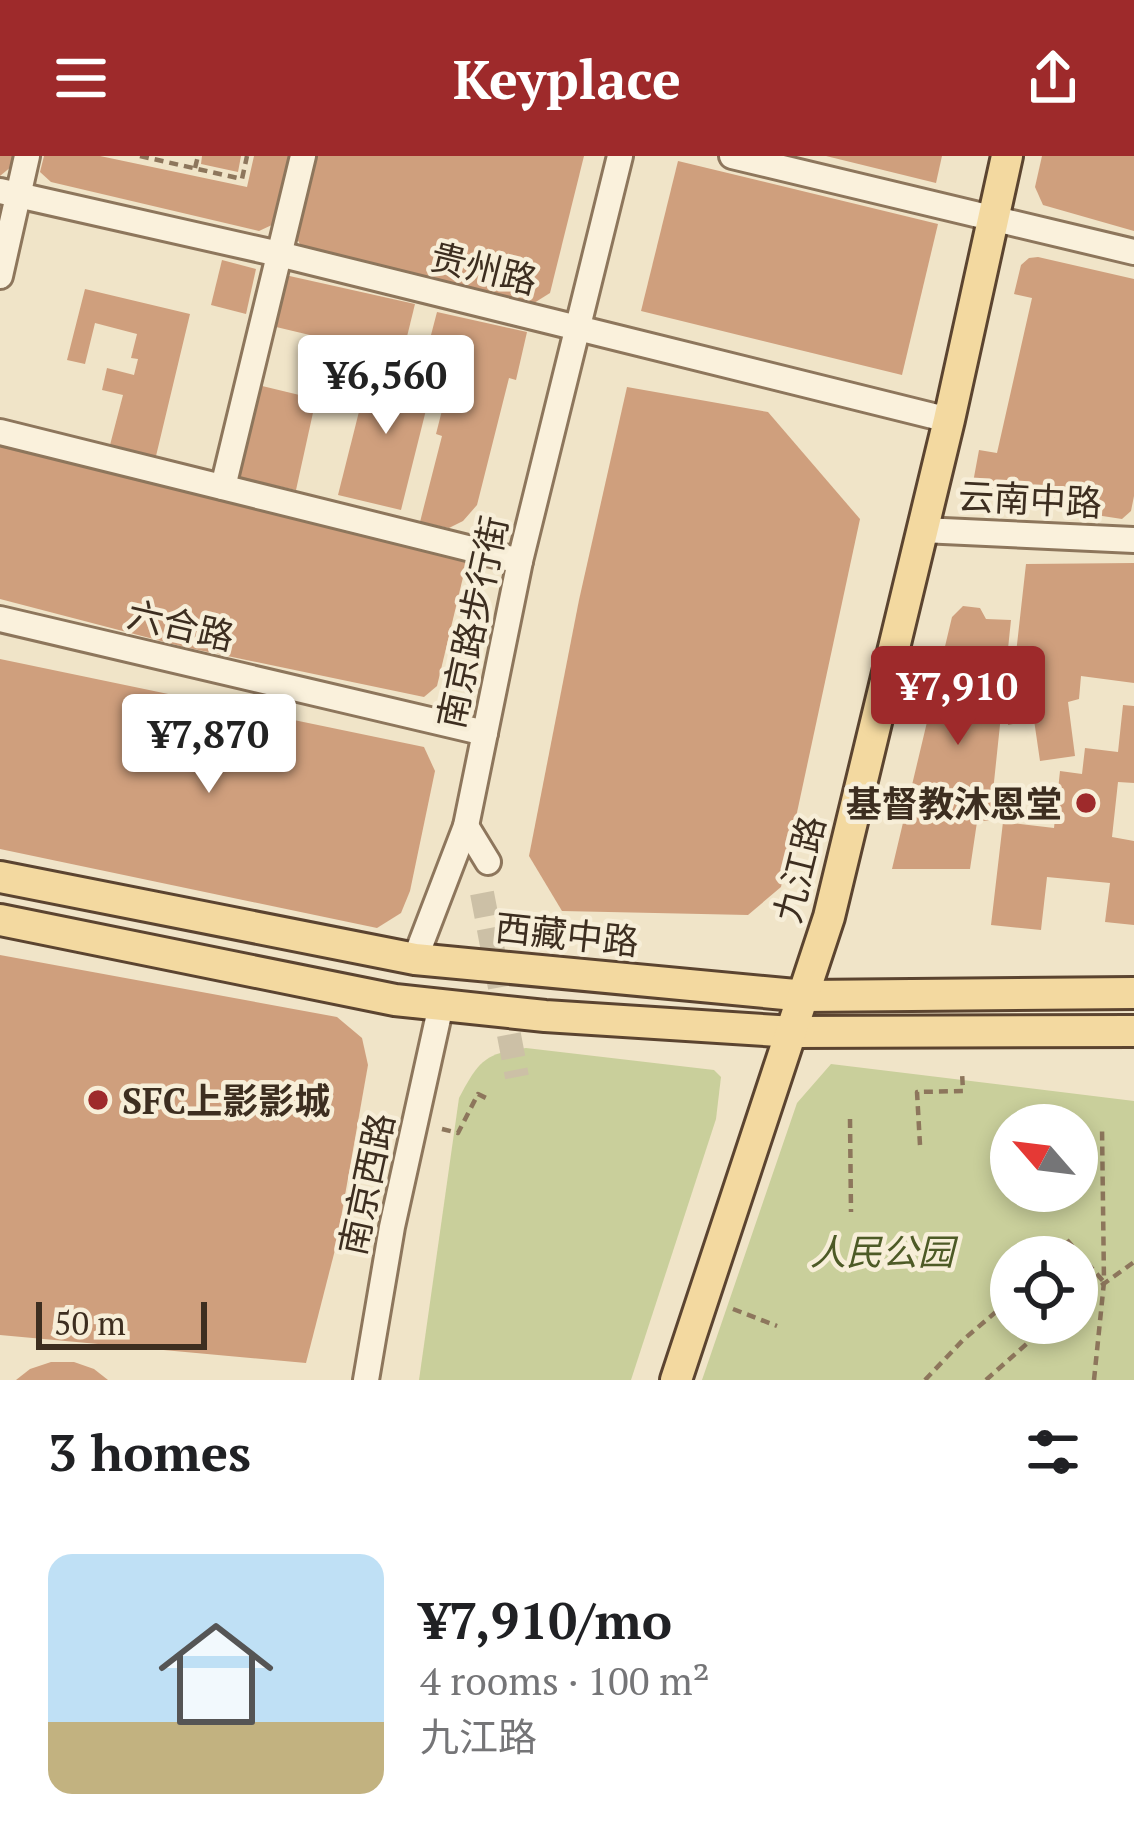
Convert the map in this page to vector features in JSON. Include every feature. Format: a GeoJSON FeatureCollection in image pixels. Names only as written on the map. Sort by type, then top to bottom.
{"type":"FeatureCollection","features":[{"type":"Feature","properties":{"kind":"main road","name":"九江路"},"geometry":{"type":"LineString","coordinates":[[676,1380],[806,996],[835,895],[949,420],[1006,156]]}},
{"type":"Feature","properties":{"kind":"main road","name":"西藏中路"},"geometry":{"type":"LineString","coordinates":[[0,877],[415,959],[806,996],[1134,993]]}},
{"type":"Feature","properties":{"kind":"main road"},"geometry":{"type":"LineString","coordinates":[[0,920],[395,1000],[441,1005],[794,1032],[1134,1031]]}},
{"type":"Feature","properties":{"kind":"street"},"geometry":{"type":"LineString","coordinates":[[0,276],[9,193],[26,156]]}},
{"type":"Feature","properties":{"kind":"street"},"geometry":{"type":"LineString","coordinates":[[223,487],[303,156]]}},
{"type":"Feature","properties":{"kind":"street","name":"南京路步行街"},"geometry":{"type":"LineString","coordinates":[[415,959],[466,826],[520,561],[620,156]]}},
{"type":"Feature","properties":{"kind":"street"},"geometry":{"type":"LineString","coordinates":[[732,156],[1134,251]]}},
{"type":"Feature","properties":{"kind":"street","name":"贵州路"},"geometry":{"type":"LineString","coordinates":[[9,193],[279,254],[949,420]]}},
{"type":"Feature","properties":{"kind":"street"},"geometry":{"type":"LineString","coordinates":[[0,432],[520,561]]}},
{"type":"Feature","properties":{"kind":"street","name":"云南中路"},"geometry":{"type":"LineString","coordinates":[[922,530],[1134,540]]}},
{"type":"Feature","properties":{"kind":"street","name":"六合路"},"geometry":{"type":"LineString","coordinates":[[0,619],[484,733]]}},
{"type":"Feature","properties":{"kind":"street"},"geometry":{"type":"LineString","coordinates":[[466,826],[488,862]]}},
{"type":"Feature","properties":{"kind":"street","name":"南京西路"},"geometry":{"type":"LineString","coordinates":[[366,1380],[392,1227],[441,1005]]}},
{"type":"Feature","properties":{"kind":"path"},"geometry":{"type":"LineString","coordinates":[[143,156],[242,179],[247,156]]}},
{"type":"Feature","properties":{"kind":"path"},"geometry":{"type":"LineString","coordinates":[[195,168],[198,156]]}},
{"type":"Feature","properties":{"kind":"path"},"geometry":{"type":"LineString","coordinates":[[920,1145],[917,1092],[963,1091],[962,1072]]}},
{"type":"Feature","properties":{"kind":"path"},"geometry":{"type":"LineString","coordinates":[[442,1130],[458,1133],[478,1094],[487,1098]]}},
{"type":"Feature","properties":{"kind":"path"},"geometry":{"type":"LineString","coordinates":[[850,1119],[851,1212]]}},
{"type":"Feature","properties":{"kind":"path"},"geometry":{"type":"LineString","coordinates":[[1094,1380],[1104,1282],[1102,1127]]}},
{"type":"Feature","properties":{"kind":"path"},"geometry":{"type":"LineString","coordinates":[[1098,1287],[1134,1262]]}},
{"type":"Feature","properties":{"kind":"path"},"geometry":{"type":"LineString","coordinates":[[1098,1275],[1104,1282]]}},
{"type":"Feature","properties":{"kind":"path"},"geometry":{"type":"LineString","coordinates":[[733,1309],[777,1326]]}},
{"type":"Feature","properties":{"kind":"path"},"geometry":{"type":"LineString","coordinates":[[925,1380],[990,1317]]}},
{"type":"Feature","properties":{"kind":"path"},"geometry":{"type":"LineString","coordinates":[[986,1380],[1026,1344]]}},
{"type":"Feature","properties":{"kind":"green space"},"geometry":{"type":"Polygon","coordinates":[[[526,1048],[714,1070],[721,1077],[716,1119],[631,1380],[419,1380],[459,1098],[484,1061],[526,1048]]]}},
{"type":"Feature","properties":{"kind":"green space","name":"人民公园"},"geometry":{"type":"Polygon","coordinates":[[[831,1064],[1134,1101],[1134,1380],[702,1380],[797,1103],[831,1064]]]}},
{"type":"Feature","properties":{"kind":"building"},"geometry":{"type":"Polygon","coordinates":[[[0,156],[14,156],[12,166],[0,176],[0,156]]]}},
{"type":"Feature","properties":{"kind":"building"},"geometry":{"type":"Polygon","coordinates":[[[44,156],[100,156],[247,187],[254,156],[289,156],[274,224],[259,231],[51,182],[40,172],[44,156]]]}},
{"type":"Feature","properties":{"kind":"building"},"geometry":{"type":"Polygon","coordinates":[[[202,156],[241,156],[238,172],[201,164],[202,156]]]}},
{"type":"Feature","properties":{"kind":"building"},"geometry":{"type":"Polygon","coordinates":[[[313,156],[584,156],[550,293],[534,303],[303,249],[294,234],[313,156]]]}},
{"type":"Feature","properties":{"kind":"building"},"geometry":{"type":"Polygon","coordinates":[[[826,156],[942,156],[936,183],[826,156]]]}},
{"type":"Feature","properties":{"kind":"building"},"geometry":{"type":"Polygon","coordinates":[[[1042,156],[1134,156],[1134,231],[1043,205],[1035,187],[1042,156]]]}},
{"type":"Feature","properties":{"kind":"building"},"geometry":{"type":"Polygon","coordinates":[[[678,161],[938,224],[902,375],[641,311],[678,161]]]}},
{"type":"Feature","properties":{"kind":"building"},"geometry":{"type":"Polygon","coordinates":[[[1038,257],[1134,279],[1134,496],[1131,511],[1122,519],[978,497],[972,488],[979,450],[997,453],[1032,298],[1014,294],[1021,265],[1038,257]]]}},
{"type":"Feature","properties":{"kind":"building"},"geometry":{"type":"Polygon","coordinates":[[[222,260],[256,269],[246,314],[211,305],[222,260]]]}},
{"type":"Feature","properties":{"kind":"building"},"geometry":{"type":"Polygon","coordinates":[[[285,275],[415,304],[402,357],[272,326],[285,275]]]}},
{"type":"Feature","properties":{"kind":"building"},"geometry":{"type":"Polygon","coordinates":[[[85,289],[190,314],[156,456],[110,445],[123,395],[102,390],[107,368],[134,375],[138,359],[131,358],[137,334],[95,323],[85,364],[67,360],[85,289]]]}},
{"type":"Feature","properties":{"kind":"building"},"geometry":{"type":"Polygon","coordinates":[[[437,312],[527,332],[516,380],[509,378],[477,505],[449,528],[420,522],[442,436],[436,434],[453,367],[425,358],[437,312]]]}},
{"type":"Feature","properties":{"kind":"building"},"geometry":{"type":"Polygon","coordinates":[[[371,364],[434,378],[401,510],[338,495],[371,364]]]}},
{"type":"Feature","properties":{"kind":"building"},"geometry":{"type":"Polygon","coordinates":[[[258,385],[316,399],[296,490],[237,477],[258,385]]]}},
{"type":"Feature","properties":{"kind":"building"},"geometry":{"type":"Polygon","coordinates":[[[627,387],[768,412],[860,519],[781,887],[748,915],[562,911],[529,856],[627,387]]]}},
{"type":"Feature","properties":{"kind":"building"},"geometry":{"type":"Polygon","coordinates":[[[0,432],[470,548],[437,686],[424,697],[184,647],[0,599],[0,432]]]}},
{"type":"Feature","properties":{"kind":"building"},"geometry":{"type":"Polygon","coordinates":[[[1134,563],[1134,683],[1081,676],[1079,699],[1068,702],[1075,756],[1040,761],[1034,720],[1008,725],[1026,564],[1134,563]]]}},
{"type":"Feature","properties":{"kind":"building"},"geometry":{"type":"Polygon","coordinates":[[[963,606],[980,608],[986,619],[1011,620],[990,820],[977,822],[970,869],[892,869],[952,617],[963,606]]]}},
{"type":"Feature","properties":{"kind":"building"},"geometry":{"type":"Polygon","coordinates":[[[0,659],[424,747],[435,771],[410,891],[401,913],[377,928],[0,849],[0,659]]]}},
{"type":"Feature","properties":{"kind":"building","name":"基督教沐恩堂"},"geometry":{"type":"Polygon","coordinates":[[[1123,705],[1134,706],[1134,783],[1118,782],[1112,837],[1134,841],[1134,925],[1105,922],[1110,883],[1047,877],[1041,930],[991,925],[1003,822],[1054,828],[1060,771],[1082,774],[1085,748],[1118,752],[1123,705]]]}},
{"type":"Feature","properties":{"kind":"building"},"geometry":{"type":"Polygon","coordinates":[[[0,955],[337,1017],[362,1038],[368,1065],[336,1246],[306,1363],[0,1335],[0,955]]]}},
{"type":"Feature","properties":{"kind":"building"},"geometry":{"type":"Polygon","coordinates":[[[51,1362],[74,1362],[108,1380],[16,1380],[51,1362]]]}},
{"type":"Feature","properties":{"kind":"tunnel"},"geometry":{"type":"LineString","coordinates":[[482,893],[517,1077]]}},
{"type":"Feature","properties":{"kind":"place","name":"基督教沐恩堂"},"geometry":{"type":"Point","coordinates":[1086,803]}},
{"type":"Feature","properties":{"kind":"place","name":"SFC上影影城"},"geometry":{"type":"Point","coordinates":[98,1100]}}]}
